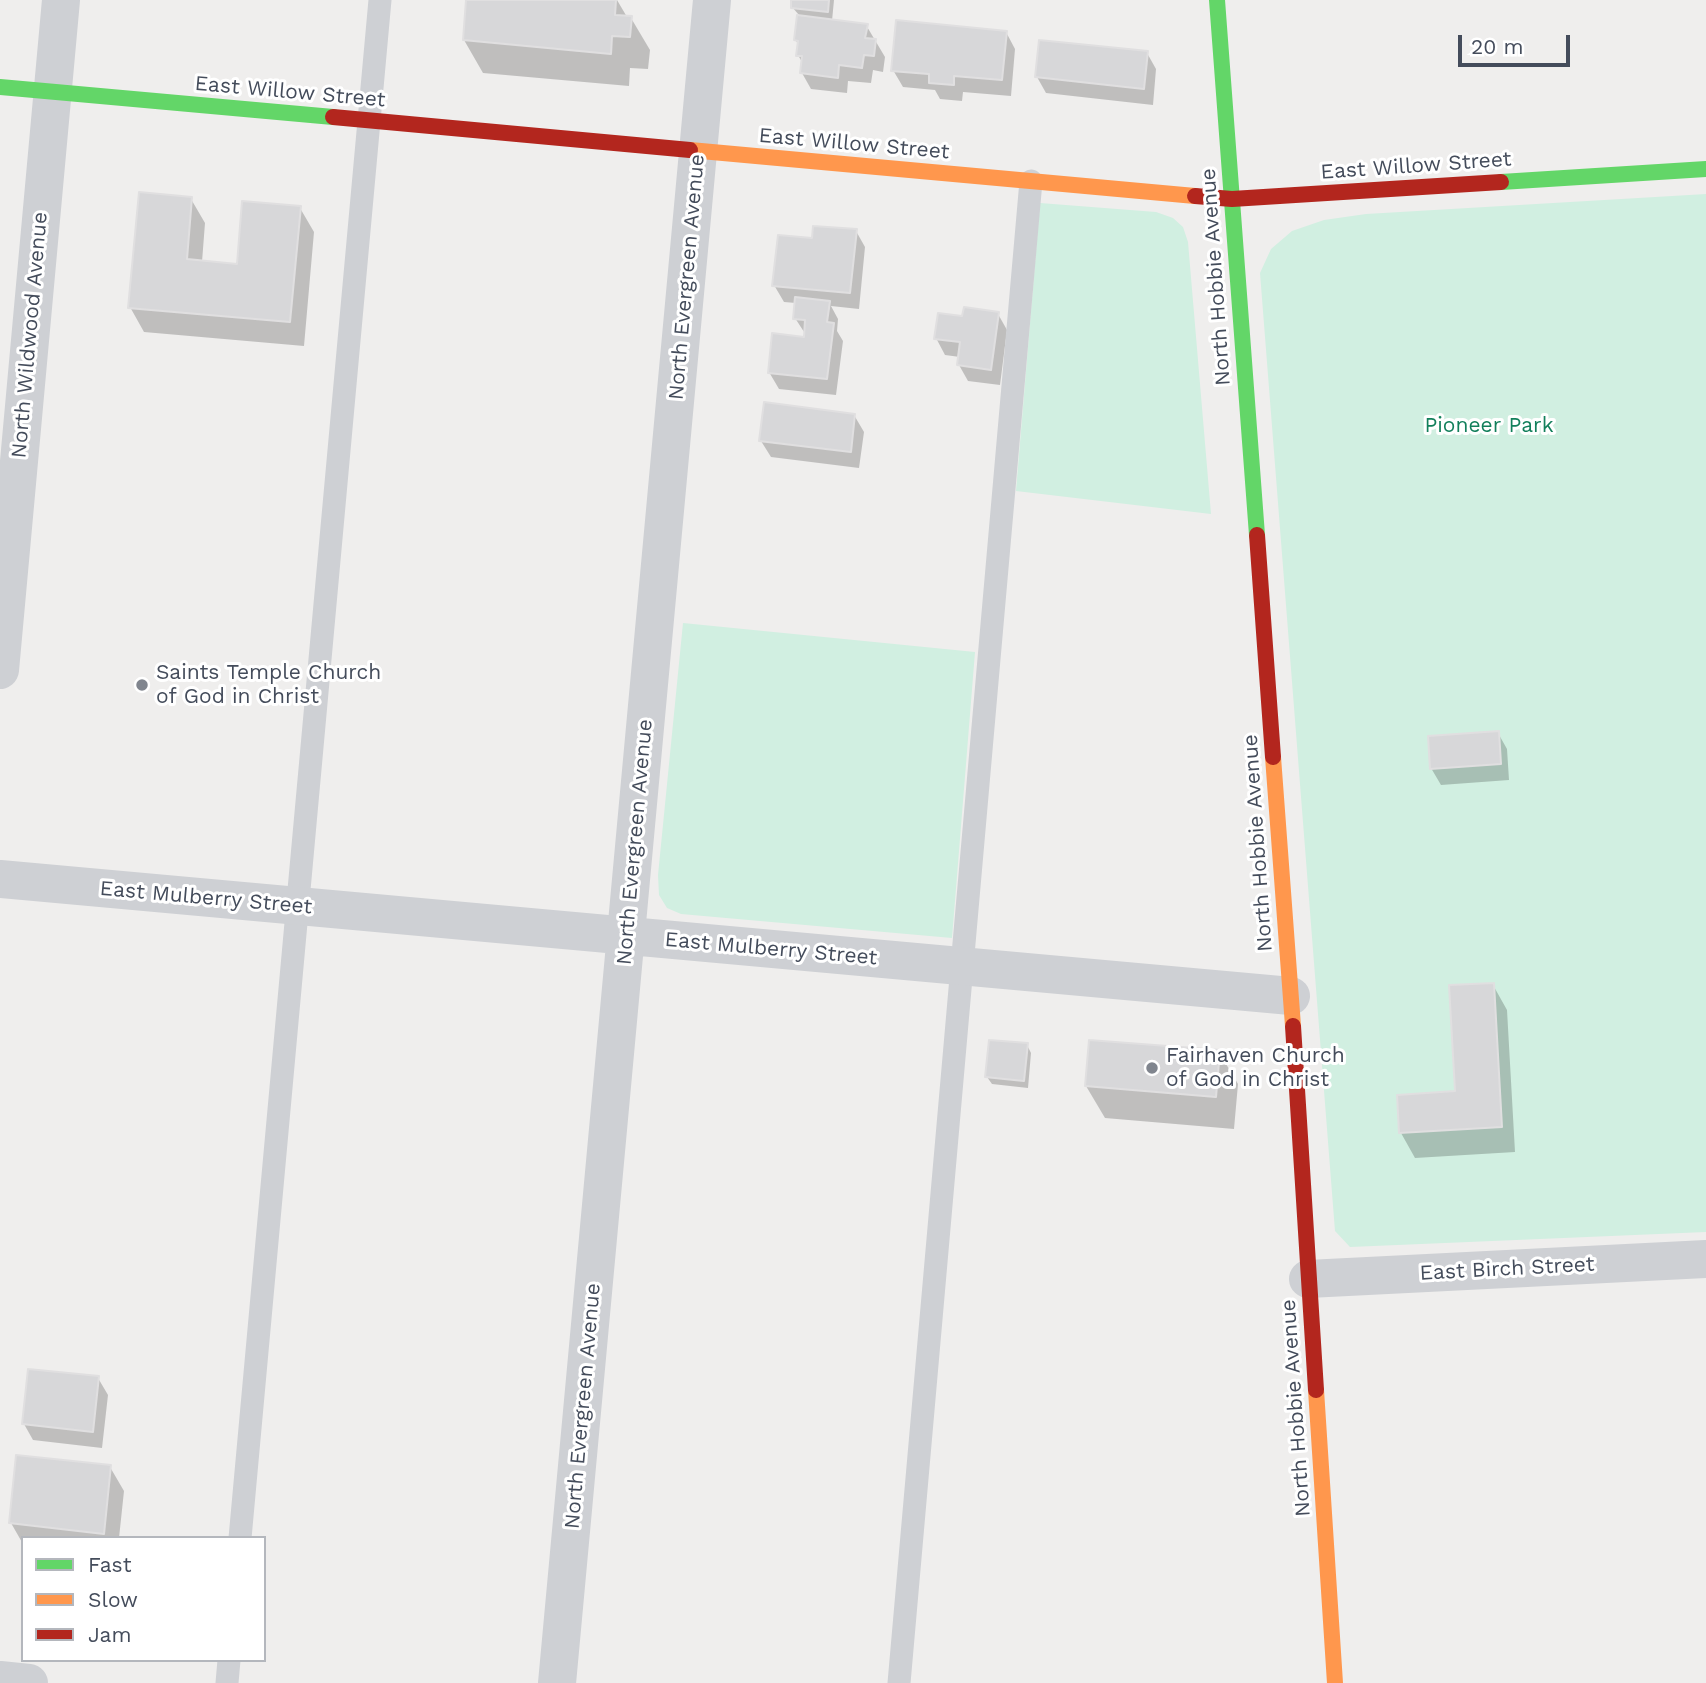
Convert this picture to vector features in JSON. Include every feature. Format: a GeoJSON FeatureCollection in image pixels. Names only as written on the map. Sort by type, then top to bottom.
{"type":"FeatureCollection","features":[{"type":"Feature","properties":{"kind":"street","name":"North Wildwood Avenue"},"geometry":{"type":"LineString","coordinates":[[0,670],[61,0]]}},
{"type":"Feature","properties":{"kind":"street","name":"North Evergreen Avenue"},"geometry":{"type":"LineString","coordinates":[[557,1683],[712,0]]}},
{"type":"Feature","properties":{"kind":"street","name":"North Hobbie Avenue"},"geometry":{"type":"LineString","coordinates":[[1217,0],[1291,996],[1335,1683]]}},
{"type":"Feature","properties":{"kind":"street","name":"East Willow Street"},"geometry":{"type":"LineString","coordinates":[[0,87],[1232,199],[1706,169]]}},
{"type":"Feature","properties":{"kind":"street","name":"East Mulberry Street"},"geometry":{"type":"LineString","coordinates":[[0,879],[1291,996]]}},
{"type":"Feature","properties":{"kind":"street","name":"East Birch Street"},"geometry":{"type":"LineString","coordinates":[[1308,1279],[1706,1259]]}},
{"type":"Feature","properties":{"kind":"street"},"geometry":{"type":"LineString","coordinates":[[0,1680],[29,1683]]}},
{"type":"Feature","properties":{"kind":"lane"},"geometry":{"type":"LineString","coordinates":[[240,1536],[380,0]]}},
{"type":"Feature","properties":{"kind":"lane"},"geometry":{"type":"LineString","coordinates":[[899,1683],[1031,181]]}},
{"type":"Feature","properties":{"kind":"lane"},"geometry":{"type":"LineString","coordinates":[[227,1683],[229,1662]]}},
{"type":"Feature","properties":{"kind":"green space","name":"Pioneer Park"},"geometry":{"type":"Polygon","coordinates":[[[1706,194],[1706,1232],[1350,1247],[1335,1231],[1260,273],[1271,249],[1292,231],[1324,220],[1366,214],[1706,194]]]}},
{"type":"Feature","properties":{"kind":"green space"},"geometry":{"type":"Polygon","coordinates":[[[1040,203],[1156,212],[1173,218],[1183,227],[1188,242],[1211,514],[1016,491],[1040,203]]]}},
{"type":"Feature","properties":{"kind":"green space"},"geometry":{"type":"Polygon","coordinates":[[[683,623],[975,652],[952,938],[681,914],[667,908],[659,895],[658,875],[683,623]]]}},
{"type":"Feature","properties":{"kind":"building"},"geometry":{"type":"Polygon","coordinates":[[[466,0],[616,0],[615,15],[632,16],[630,37],[612,36],[611,54],[463,40],[466,0]]]}},
{"type":"Feature","properties":{"kind":"building"},"geometry":{"type":"Polygon","coordinates":[[[791,0],[829,0],[828,12],[791,8],[791,0]]]}},
{"type":"Feature","properties":{"kind":"building"},"geometry":{"type":"Polygon","coordinates":[[[797,15],[868,24],[865,38],[876,39],[874,56],[864,55],[862,68],[839,65],[838,78],[800,73],[802,56],[796,56],[798,41],[794,40],[797,15]]]}},
{"type":"Feature","properties":{"kind":"building"},"geometry":{"type":"Polygon","coordinates":[[[896,20],[1007,31],[1002,80],[954,76],[954,85],[929,83],[929,74],[891,71],[896,20]]]}},
{"type":"Feature","properties":{"kind":"building"},"geometry":{"type":"Polygon","coordinates":[[[1039,40],[1148,51],[1144,89],[1035,77],[1039,40]]]}},
{"type":"Feature","properties":{"kind":"building"},"geometry":{"type":"Polygon","coordinates":[[[139,192],[192,197],[187,259],[237,264],[242,201],[301,206],[290,322],[128,308],[139,192]]]}},
{"type":"Feature","properties":{"kind":"building"},"geometry":{"type":"Polygon","coordinates":[[[813,226],[857,229],[850,293],[772,286],[778,235],[812,238],[813,226]]]}},
{"type":"Feature","properties":{"kind":"building"},"geometry":{"type":"Polygon","coordinates":[[[795,297],[830,301],[827,322],[834,323],[827,379],[768,373],[772,333],[804,337],[805,320],[793,319],[795,297]]]}},
{"type":"Feature","properties":{"kind":"building"},"geometry":{"type":"Polygon","coordinates":[[[964,307],[999,312],[991,370],[957,365],[960,342],[934,339],[938,313],[962,316],[964,307]]]}},
{"type":"Feature","properties":{"kind":"building"},"geometry":{"type":"Polygon","coordinates":[[[764,402],[855,414],[851,452],[759,441],[764,402]]]}},
{"type":"Feature","properties":{"kind":"building"},"geometry":{"type":"Polygon","coordinates":[[[1499,731],[1501,764],[1430,769],[1428,736],[1499,731]]]}},
{"type":"Feature","properties":{"kind":"building"},"geometry":{"type":"Polygon","coordinates":[[[1494,983],[1502,1127],[1399,1133],[1397,1095],[1455,1091],[1449,985],[1494,983]]]}},
{"type":"Feature","properties":{"kind":"building"},"geometry":{"type":"Polygon","coordinates":[[[989,1040],[1028,1043],[1024,1081],[985,1077],[989,1040]]]}},
{"type":"Feature","properties":{"kind":"building","name":"Fairhaven Church of God in Christ"},"geometry":{"type":"Polygon","coordinates":[[[1089,1040],[1220,1050],[1216,1097],[1085,1086],[1089,1040]]]}},
{"type":"Feature","properties":{"kind":"building"},"geometry":{"type":"Polygon","coordinates":[[[28,1369],[99,1376],[93,1432],[22,1424],[28,1369]]]}},
{"type":"Feature","properties":{"kind":"building"},"geometry":{"type":"Polygon","coordinates":[[[16,1455],[111,1465],[104,1534],[9,1523],[16,1455]]]}},
{"type":"Feature","properties":{"kind":"traffic: fast"},"geometry":{"type":"LineString","coordinates":[[1217,0],[1257,535]]}},
{"type":"Feature","properties":{"kind":"traffic: fast"},"geometry":{"type":"LineString","coordinates":[[0,87],[333,117]]}},
{"type":"Feature","properties":{"kind":"traffic: fast"},"geometry":{"type":"LineString","coordinates":[[1501,182],[1706,169]]}},
{"type":"Feature","properties":{"kind":"traffic: slow"},"geometry":{"type":"LineString","coordinates":[[690,150],[1195,196]]}},
{"type":"Feature","properties":{"kind":"traffic: slow"},"geometry":{"type":"LineString","coordinates":[[1273,757],[1293,1026]]}},
{"type":"Feature","properties":{"kind":"traffic: slow"},"geometry":{"type":"LineString","coordinates":[[1316,1390],[1335,1683]]}},
{"type":"Feature","properties":{"kind":"traffic: jam"},"geometry":{"type":"LineString","coordinates":[[333,117],[690,150]]}},
{"type":"Feature","properties":{"kind":"traffic: jam"},"geometry":{"type":"LineString","coordinates":[[1195,196],[1232,199],[1501,182]]}},
{"type":"Feature","properties":{"kind":"traffic: jam"},"geometry":{"type":"LineString","coordinates":[[1257,535],[1273,757]]}},
{"type":"Feature","properties":{"kind":"traffic: jam"},"geometry":{"type":"LineString","coordinates":[[1293,1026],[1316,1390]]}},
{"type":"Feature","properties":{"kind":"place","name":"Saints Temple Church of God in Christ"},"geometry":{"type":"Point","coordinates":[142,685]}},
{"type":"Feature","properties":{"kind":"place","name":"Fairhaven Church of God in Christ"},"geometry":{"type":"Point","coordinates":[1152,1068]}}]}
